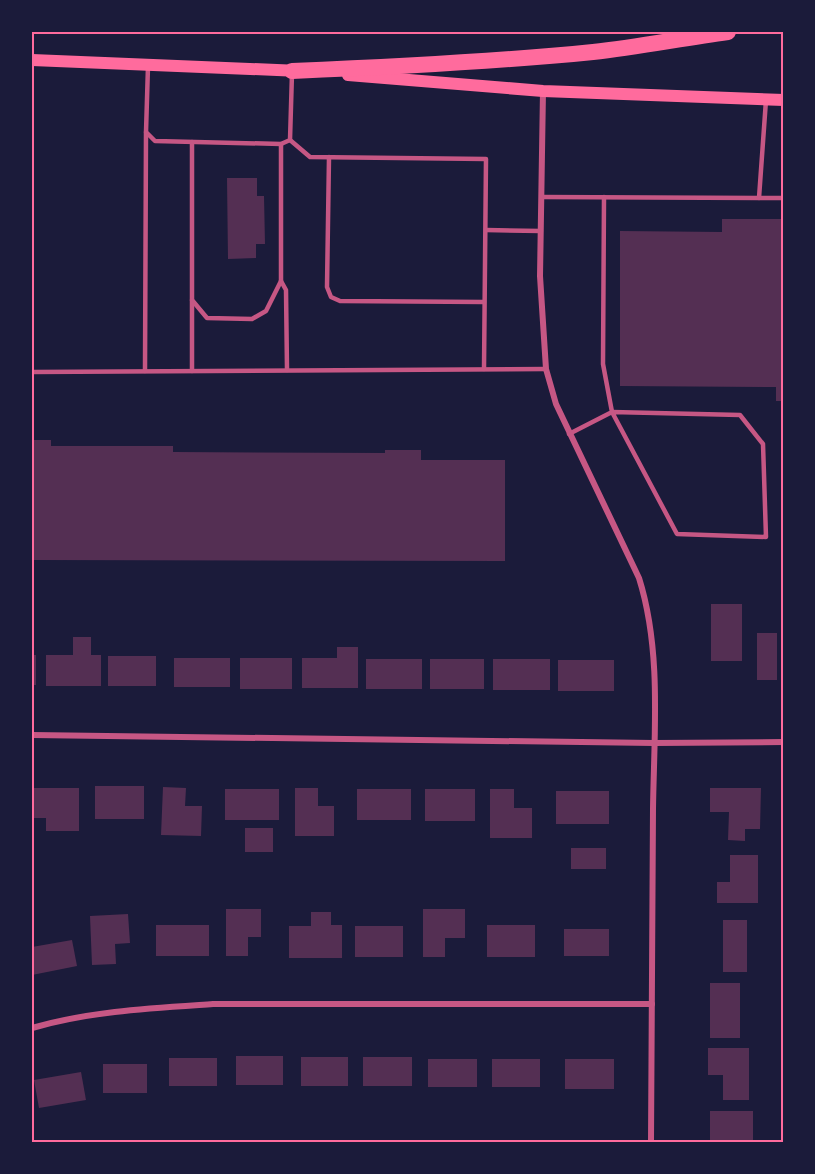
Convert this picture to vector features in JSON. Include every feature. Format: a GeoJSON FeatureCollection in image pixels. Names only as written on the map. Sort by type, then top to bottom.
{"type":"FeatureCollection","features":[{"type":"Feature","properties":{"kind":"highway"},"geometry":{"type":"LineString","coordinates":[[292,70],[436,65],[531,58],[596,52],[728,32]]}},
{"type":"Feature","properties":{"kind":"main road"},"geometry":{"type":"LineString","coordinates":[[32,60],[292,70],[543,91],[783,100]]}},
{"type":"Feature","properties":{"kind":"street"},"geometry":{"type":"LineString","coordinates":[[543,91],[541,231],[542,311],[546,369],[556,404],[569,434],[629,556],[646,600],[651,633],[654,672],[651,1143]]}},
{"type":"Feature","properties":{"kind":"street"},"geometry":{"type":"LineString","coordinates":[[32,735],[654,743],[783,742]]}},
{"type":"Feature","properties":{"kind":"street"},"geometry":{"type":"LineString","coordinates":[[32,1028],[57,1021],[111,1013],[213,1004],[652,1004]]}},
{"type":"Feature","properties":{"kind":"lane"},"geometry":{"type":"LineString","coordinates":[[145,371],[148,64]]}},
{"type":"Feature","properties":{"kind":"lane"},"geometry":{"type":"LineString","coordinates":[[290,140],[292,70]]}},
{"type":"Feature","properties":{"kind":"lane"},"geometry":{"type":"LineString","coordinates":[[759,198],[766,100]]}},
{"type":"Feature","properties":{"kind":"lane"},"geometry":{"type":"LineString","coordinates":[[146,132],[154,141],[281,144],[290,140]]}},
{"type":"Feature","properties":{"kind":"lane"},"geometry":{"type":"LineString","coordinates":[[290,140],[310,157],[486,159],[484,369]]}},
{"type":"Feature","properties":{"kind":"lane"},"geometry":{"type":"LineString","coordinates":[[192,142],[192,371]]}},
{"type":"Feature","properties":{"kind":"lane"},"geometry":{"type":"LineString","coordinates":[[192,300],[207,318],[252,319],[267,311],[280,281],[281,144]]}},
{"type":"Feature","properties":{"kind":"lane"},"geometry":{"type":"LineString","coordinates":[[329,157],[327,287],[331,297],[340,302],[484,302]]}},
{"type":"Feature","properties":{"kind":"lane"},"geometry":{"type":"LineString","coordinates":[[542,197],[783,198]]}},
{"type":"Feature","properties":{"kind":"lane"},"geometry":{"type":"LineString","coordinates":[[569,434],[612,412],[740,415],[763,444],[766,537],[677,534],[612,412],[603,364],[604,198]]}},
{"type":"Feature","properties":{"kind":"lane"},"geometry":{"type":"LineString","coordinates":[[486,230],[541,231]]}},
{"type":"Feature","properties":{"kind":"lane"},"geometry":{"type":"LineString","coordinates":[[280,281],[286,290],[287,370]]}},
{"type":"Feature","properties":{"kind":"lane"},"geometry":{"type":"LineString","coordinates":[[32,372],[546,369]]}},
{"type":"Feature","properties":{"kind":"building"},"geometry":{"type":"Polygon","coordinates":[[[227,178],[257,178],[257,196],[264,196],[265,244],[256,244],[256,258],[228,259],[227,178]]]}},
{"type":"Feature","properties":{"kind":"building"},"geometry":{"type":"Polygon","coordinates":[[[722,219],[784,219],[784,401],[776,401],[776,387],[620,386],[620,231],[722,232],[722,219]]]}},
{"type":"Feature","properties":{"kind":"building"},"geometry":{"type":"Polygon","coordinates":[[[32,440],[51,440],[51,446],[173,446],[173,452],[385,453],[385,450],[421,450],[421,460],[505,460],[505,561],[32,560],[32,440]]]}},
{"type":"Feature","properties":{"kind":"building"},"geometry":{"type":"Polygon","coordinates":[[[711,604],[742,604],[742,661],[711,661],[711,604]]]}},
{"type":"Feature","properties":{"kind":"building"},"geometry":{"type":"Polygon","coordinates":[[[757,633],[777,633],[777,680],[757,680],[757,633]]]}},
{"type":"Feature","properties":{"kind":"building"},"geometry":{"type":"Polygon","coordinates":[[[73,637],[91,637],[91,655],[101,655],[101,686],[46,686],[46,655],[73,655],[73,637]]]}},
{"type":"Feature","properties":{"kind":"building"},"geometry":{"type":"Polygon","coordinates":[[[337,647],[358,647],[358,688],[302,688],[302,658],[337,658],[337,647]]]}},
{"type":"Feature","properties":{"kind":"building"},"geometry":{"type":"Polygon","coordinates":[[[32,655],[36,655],[36,685],[32,685],[32,655]]]}},
{"type":"Feature","properties":{"kind":"building"},"geometry":{"type":"Polygon","coordinates":[[[108,656],[156,656],[156,686],[108,686],[108,656]]]}},
{"type":"Feature","properties":{"kind":"building"},"geometry":{"type":"Polygon","coordinates":[[[174,658],[230,658],[230,687],[174,687],[174,658]]]}},
{"type":"Feature","properties":{"kind":"building"},"geometry":{"type":"Polygon","coordinates":[[[240,658],[292,658],[292,689],[240,689],[240,658]]]}},
{"type":"Feature","properties":{"kind":"building"},"geometry":{"type":"Polygon","coordinates":[[[366,659],[422,659],[422,689],[366,689],[366,659]]]}},
{"type":"Feature","properties":{"kind":"building"},"geometry":{"type":"Polygon","coordinates":[[[430,659],[484,659],[484,689],[430,689],[430,659]]]}},
{"type":"Feature","properties":{"kind":"building"},"geometry":{"type":"Polygon","coordinates":[[[493,659],[550,659],[550,690],[493,690],[493,659]]]}},
{"type":"Feature","properties":{"kind":"building"},"geometry":{"type":"Polygon","coordinates":[[[558,660],[614,660],[614,691],[558,691],[558,660]]]}},
{"type":"Feature","properties":{"kind":"building"},"geometry":{"type":"Polygon","coordinates":[[[95,786],[144,786],[144,819],[95,819],[95,786]]]}},
{"type":"Feature","properties":{"kind":"building"},"geometry":{"type":"Polygon","coordinates":[[[163,787],[186,788],[185,806],[202,806],[201,836],[161,835],[163,787]]]}},
{"type":"Feature","properties":{"kind":"building"},"geometry":{"type":"Polygon","coordinates":[[[32,788],[79,788],[79,831],[46,831],[46,818],[32,818],[32,788]]]}},
{"type":"Feature","properties":{"kind":"building"},"geometry":{"type":"Polygon","coordinates":[[[295,788],[318,788],[318,806],[334,806],[334,836],[295,836],[295,788]]]}},
{"type":"Feature","properties":{"kind":"building"},"geometry":{"type":"Polygon","coordinates":[[[710,788],[761,788],[760,829],[745,829],[745,841],[728,840],[729,812],[710,812],[710,788]]]}},
{"type":"Feature","properties":{"kind":"building"},"geometry":{"type":"Polygon","coordinates":[[[225,789],[279,789],[279,820],[225,820],[225,789]]]}},
{"type":"Feature","properties":{"kind":"building"},"geometry":{"type":"Polygon","coordinates":[[[357,789],[411,789],[411,820],[357,820],[357,789]]]}},
{"type":"Feature","properties":{"kind":"building"},"geometry":{"type":"Polygon","coordinates":[[[425,789],[475,789],[475,821],[425,821],[425,789]]]}},
{"type":"Feature","properties":{"kind":"building"},"geometry":{"type":"Polygon","coordinates":[[[490,789],[514,789],[514,808],[532,808],[532,838],[490,838],[490,789]]]}},
{"type":"Feature","properties":{"kind":"building"},"geometry":{"type":"Polygon","coordinates":[[[556,791],[609,791],[609,824],[556,824],[556,791]]]}},
{"type":"Feature","properties":{"kind":"building"},"geometry":{"type":"Polygon","coordinates":[[[245,828],[273,828],[273,852],[245,852],[245,828]]]}},
{"type":"Feature","properties":{"kind":"building"},"geometry":{"type":"Polygon","coordinates":[[[571,848],[606,848],[606,869],[571,869],[571,848]]]}},
{"type":"Feature","properties":{"kind":"building"},"geometry":{"type":"Polygon","coordinates":[[[730,855],[758,855],[758,903],[717,903],[717,882],[730,882],[730,855]]]}},
{"type":"Feature","properties":{"kind":"building"},"geometry":{"type":"Polygon","coordinates":[[[226,909],[261,909],[261,937],[248,937],[248,956],[226,956],[226,909]]]}},
{"type":"Feature","properties":{"kind":"building"},"geometry":{"type":"Polygon","coordinates":[[[423,909],[465,909],[465,938],[445,938],[445,957],[423,957],[423,909]]]}},
{"type":"Feature","properties":{"kind":"building"},"geometry":{"type":"Polygon","coordinates":[[[311,912],[331,912],[331,925],[342,925],[342,958],[289,958],[289,926],[311,926],[311,912]]]}},
{"type":"Feature","properties":{"kind":"building"},"geometry":{"type":"Polygon","coordinates":[[[128,914],[130,943],[115,944],[116,964],[92,965],[90,916],[128,914]]]}},
{"type":"Feature","properties":{"kind":"building"},"geometry":{"type":"Polygon","coordinates":[[[723,920],[747,920],[747,972],[723,972],[723,920]]]}},
{"type":"Feature","properties":{"kind":"building"},"geometry":{"type":"Polygon","coordinates":[[[156,925],[209,925],[209,956],[156,956],[156,925]]]}},
{"type":"Feature","properties":{"kind":"building"},"geometry":{"type":"Polygon","coordinates":[[[487,925],[535,925],[535,957],[487,957],[487,925]]]}},
{"type":"Feature","properties":{"kind":"building"},"geometry":{"type":"Polygon","coordinates":[[[355,926],[403,926],[403,957],[355,957],[355,926]]]}},
{"type":"Feature","properties":{"kind":"building"},"geometry":{"type":"Polygon","coordinates":[[[564,929],[609,929],[609,956],[564,956],[564,929]]]}},
{"type":"Feature","properties":{"kind":"building"},"geometry":{"type":"Polygon","coordinates":[[[72,940],[77,966],[32,975],[32,947],[72,940]]]}},
{"type":"Feature","properties":{"kind":"building"},"geometry":{"type":"Polygon","coordinates":[[[710,983],[740,983],[740,1038],[710,1038],[710,983]]]}},
{"type":"Feature","properties":{"kind":"building"},"geometry":{"type":"Polygon","coordinates":[[[708,1048],[749,1048],[749,1100],[723,1100],[723,1075],[708,1075],[708,1048]]]}},
{"type":"Feature","properties":{"kind":"building"},"geometry":{"type":"Polygon","coordinates":[[[236,1056],[283,1056],[283,1085],[236,1085],[236,1056]]]}},
{"type":"Feature","properties":{"kind":"building"},"geometry":{"type":"Polygon","coordinates":[[[301,1057],[348,1057],[348,1086],[301,1086],[301,1057]]]}},
{"type":"Feature","properties":{"kind":"building"},"geometry":{"type":"Polygon","coordinates":[[[363,1057],[412,1057],[412,1086],[363,1086],[363,1057]]]}},
{"type":"Feature","properties":{"kind":"building"},"geometry":{"type":"Polygon","coordinates":[[[169,1058],[217,1058],[217,1086],[169,1086],[169,1058]]]}},
{"type":"Feature","properties":{"kind":"building"},"geometry":{"type":"Polygon","coordinates":[[[428,1059],[477,1059],[477,1087],[428,1087],[428,1059]]]}},
{"type":"Feature","properties":{"kind":"building"},"geometry":{"type":"Polygon","coordinates":[[[492,1059],[540,1059],[540,1087],[492,1087],[492,1059]]]}},
{"type":"Feature","properties":{"kind":"building"},"geometry":{"type":"Polygon","coordinates":[[[565,1059],[614,1059],[614,1089],[565,1089],[565,1059]]]}},
{"type":"Feature","properties":{"kind":"building"},"geometry":{"type":"Polygon","coordinates":[[[103,1064],[147,1064],[147,1093],[103,1093],[103,1064]]]}},
{"type":"Feature","properties":{"kind":"building"},"geometry":{"type":"Polygon","coordinates":[[[81,1072],[86,1100],[39,1108],[34,1080],[81,1072]]]}},
{"type":"Feature","properties":{"kind":"building"},"geometry":{"type":"Polygon","coordinates":[[[710,1111],[753,1111],[753,1142],[710,1142],[710,1111]]]}}]}
